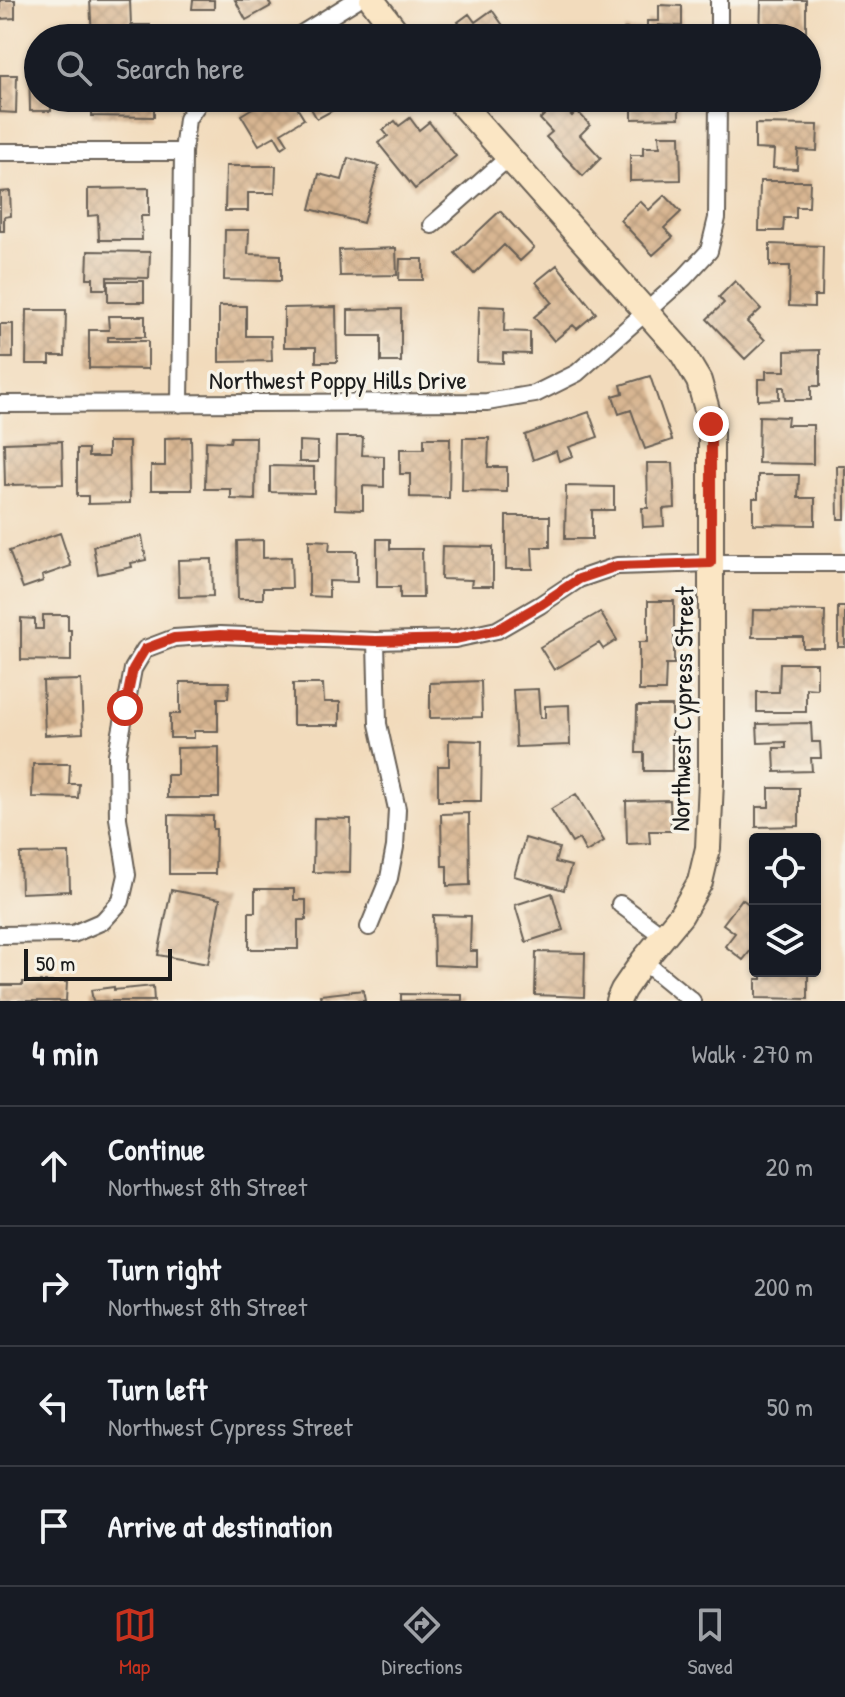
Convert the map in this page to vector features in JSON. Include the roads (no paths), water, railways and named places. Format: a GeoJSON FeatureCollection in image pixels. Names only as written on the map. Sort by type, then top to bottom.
{"type":"FeatureCollection","features":[{"type":"Feature","properties":{"kind":"street"},"geometry":{"type":"LineString","coordinates":[[317,24],[356,0]]}},
{"type":"Feature","properties":{"kind":"street"},"geometry":{"type":"LineString","coordinates":[[372,0],[390,24]]}},
{"type":"Feature","properties":{"kind":"street"},"geometry":{"type":"LineString","coordinates":[[719,0],[719,24]]}},
{"type":"Feature","properties":{"kind":"street"},"geometry":{"type":"LineString","coordinates":[[180,404],[183,152],[187,119],[192,112]]}},
{"type":"Feature","properties":{"kind":"street","name":"Northwest Cypress Street"},"geometry":{"type":"LineString","coordinates":[[469,112],[681,351],[699,381],[711,424],[711,781],[708,848],[700,882],[681,915],[643,961],[618,1001]]}},
{"type":"Feature","properties":{"kind":"street","name":"Northwest Poppy Hills Drive"},"geometry":{"type":"LineString","coordinates":[[0,404],[487,402],[535,394],[577,373],[684,278],[709,251],[717,218],[718,112]]}},
{"type":"Feature","properties":{"kind":"street"},"geometry":{"type":"LineString","coordinates":[[0,152],[183,152]]}},
{"type":"Feature","properties":{"kind":"street"},"geometry":{"type":"LineString","coordinates":[[432,225],[509,157]]}},
{"type":"Feature","properties":{"kind":"street"},"geometry":{"type":"LineString","coordinates":[[0,935],[73,934],[103,921],[121,901],[127,875],[118,818],[117,754],[133,669],[145,649],[174,638],[220,635],[376,641],[455,639],[497,630],[579,579],[617,566],[845,563]]}},
{"type":"Feature","properties":{"kind":"street"},"geometry":{"type":"LineString","coordinates":[[369,927],[389,878],[397,809],[378,724],[376,641]]}},
{"type":"Feature","properties":{"kind":"street"},"geometry":{"type":"LineString","coordinates":[[620,904],[663,936]]}},
{"type":"Feature","properties":{"kind":"street"},"geometry":{"type":"LineString","coordinates":[[643,961],[692,1001]]}}]}
